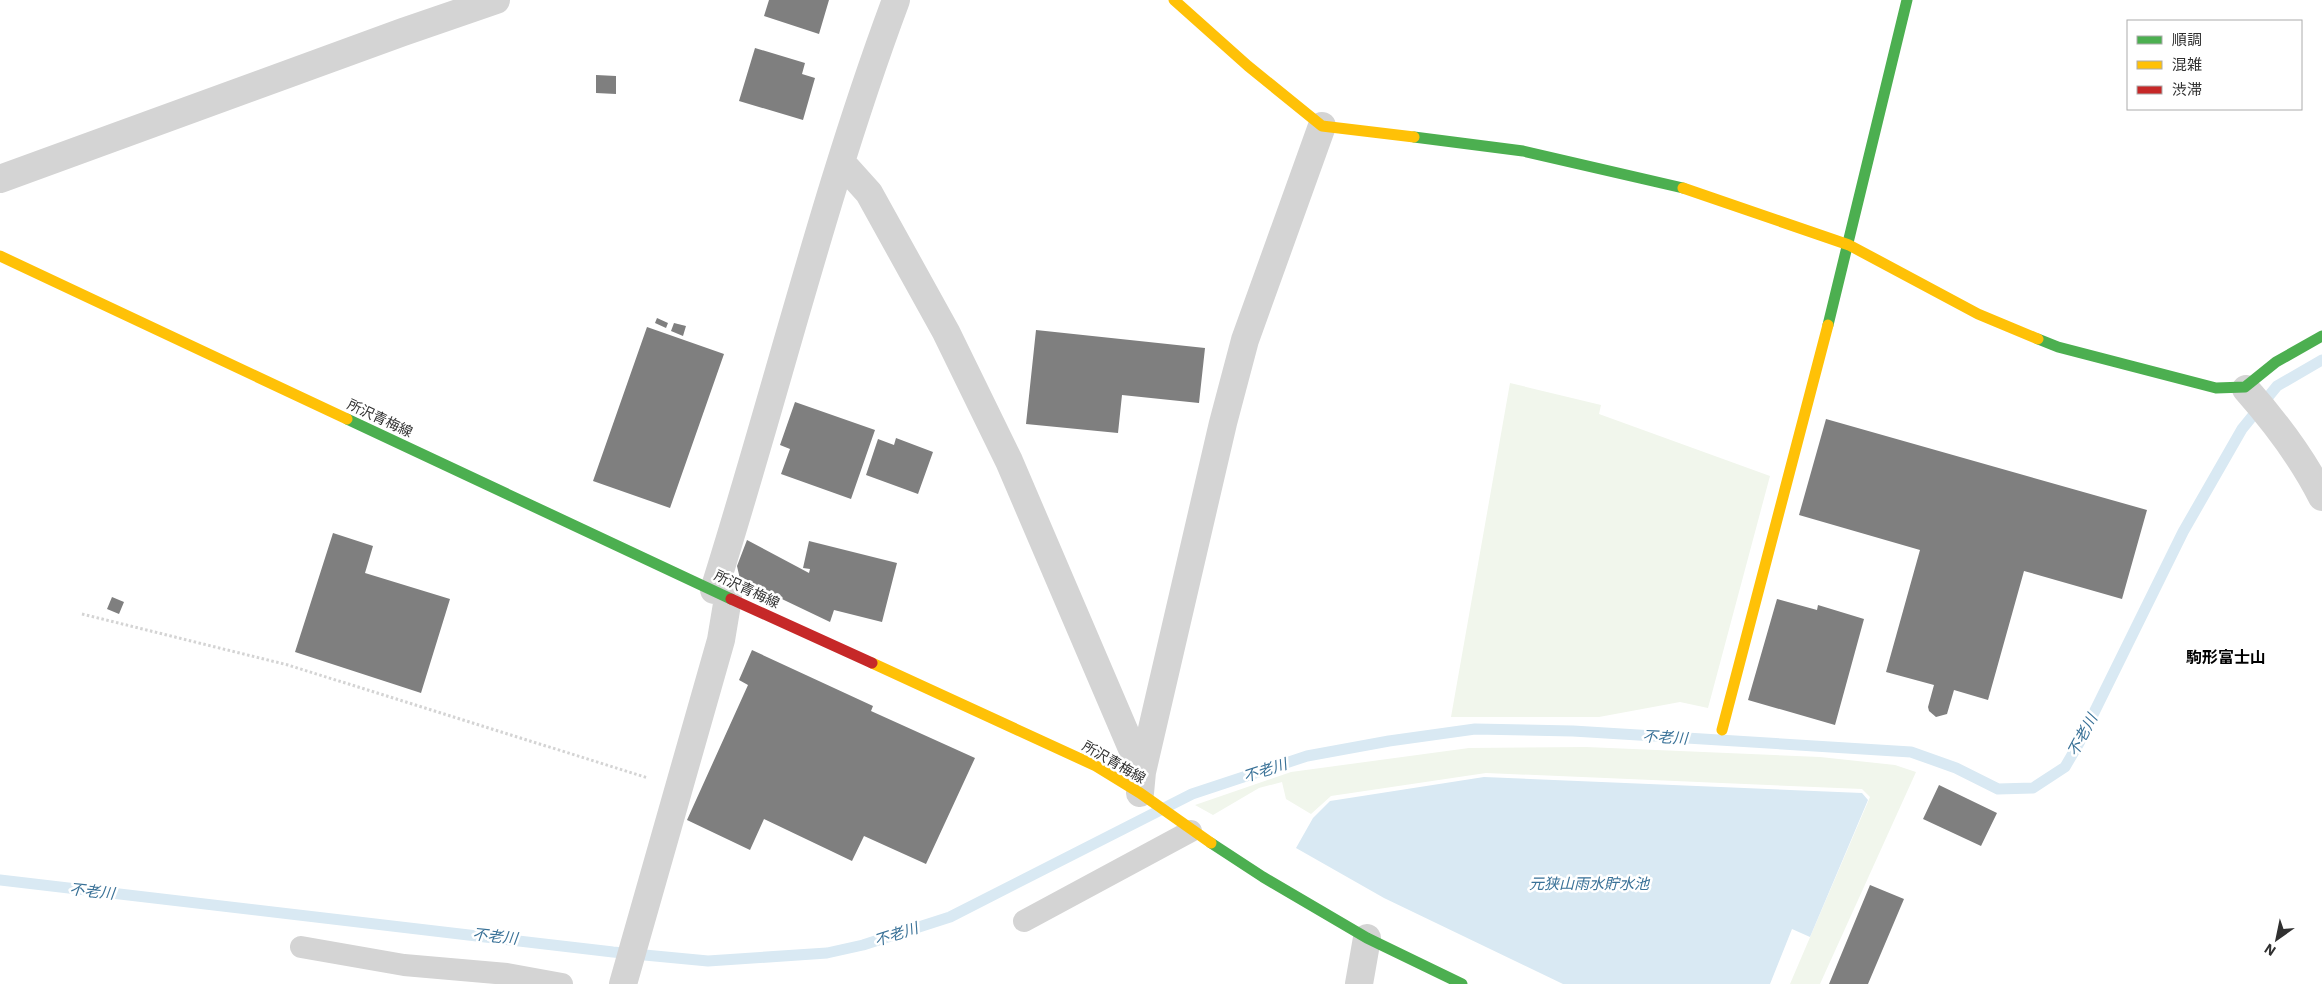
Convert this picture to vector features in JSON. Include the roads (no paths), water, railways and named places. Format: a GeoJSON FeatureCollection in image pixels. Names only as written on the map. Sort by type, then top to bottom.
{"type":"FeatureCollection","features":[{"type":"Feature","properties":{"kind":"street"},"geometry":{"type":"LineString","coordinates":[[0,179],[393,35],[496,0]]}},
{"type":"Feature","properties":{"kind":"street"},"geometry":{"type":"LineString","coordinates":[[624,981],[721,640],[721,594],[842,163],[873,61],[896,0]]}},
{"type":"Feature","properties":{"kind":"street"},"geometry":{"type":"LineString","coordinates":[[1174,0],[1248,66],[1322,126],[1523,151],[1672,184],[1849,244],[1978,314],[2058,347],[2216,388],[2245,388],[2276,362],[2322,336]]}},
{"type":"Feature","properties":{"kind":"street"},"geometry":{"type":"LineString","coordinates":[[1722,730],[1849,244],[1907,0]]}},
{"type":"Feature","properties":{"kind":"street"},"geometry":{"type":"LineString","coordinates":[[1141,782],[1221,433],[1245,340],[1322,126]]}},
{"type":"Feature","properties":{"kind":"street"},"geometry":{"type":"LineString","coordinates":[[842,163],[869,193],[946,332],[1009,461],[1141,782]]}},
{"type":"Feature","properties":{"kind":"street","name":"所沢青梅線"},"geometry":{"type":"LineString","coordinates":[[0,256],[721,594],[1019,729],[1096,766],[1141,782],[1186,827],[1263,877],[1367,938],[1462,984]]}},
{"type":"Feature","properties":{"kind":"street"},"geometry":{"type":"LineString","coordinates":[[2245,388],[2277,424],[2311,475],[2322,497]]}},
{"type":"Feature","properties":{"kind":"street"},"geometry":{"type":"LineString","coordinates":[[1359,984],[1367,938]]}},
{"type":"Feature","properties":{"kind":"lane"},"geometry":{"type":"LineString","coordinates":[[1024,921],[1186,827]]}},
{"type":"Feature","properties":{"kind":"lane"},"geometry":{"type":"LineString","coordinates":[[301,947],[404,964],[507,974],[562,984]]}},
{"type":"Feature","properties":{"kind":"water","name":"元狭山雨水貯水池"},"geometry":{"type":"Polygon","coordinates":[[[1484,777],[1862,793],[1868,800],[1810,937],[1792,929],[1770,984],[1563,984],[1384,898],[1296,848],[1313,818],[1330,801],[1484,777]]]}},
{"type":"Feature","properties":{"kind":"waterway","name":"不老川"},"geometry":{"type":"LineString","coordinates":[[0,880],[613,952],[708,961],[827,953],[863,945],[950,917],[1192,794],[1307,756],[1389,741],[1475,729],[1573,731],[1911,752],[1956,768],[1998,789],[2033,788],[2065,767],[2079,743],[2183,532],[2242,429],[2277,386],[2322,360]]}},
{"type":"Feature","properties":{"kind":"district","name":"駒形富士山"},"geometry":{"type":"Point","coordinates":[2226,657]}}]}
